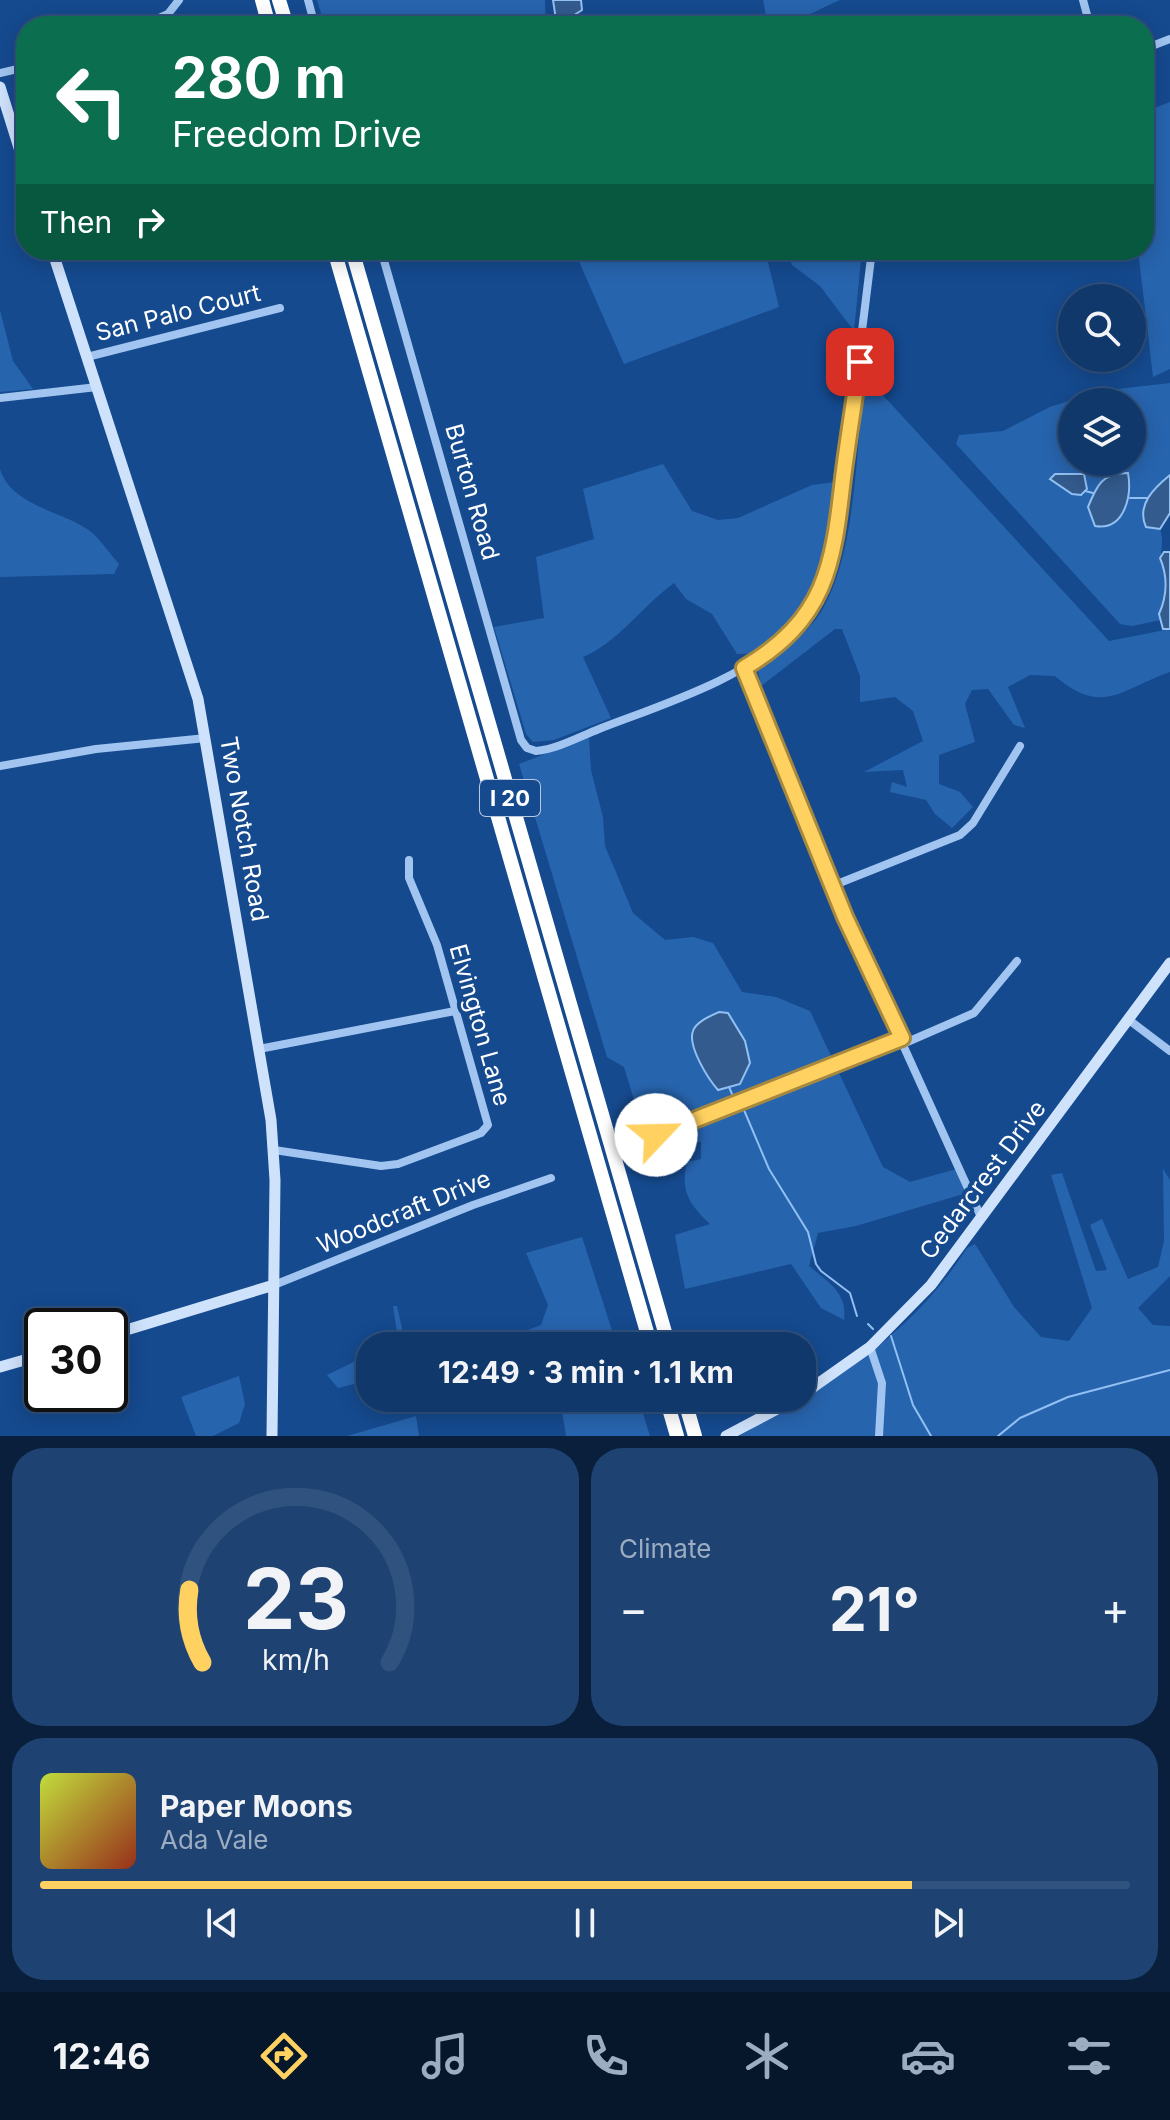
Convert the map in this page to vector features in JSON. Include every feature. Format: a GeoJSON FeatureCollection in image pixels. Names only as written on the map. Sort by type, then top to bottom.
{"type":"FeatureCollection","features":[{"type":"Feature","properties":{"kind":"highway","name":"I 20"},"geometry":{"type":"LineString","coordinates":[[337,260],[647,1332]]}},
{"type":"Feature","properties":{"kind":"highway","name":"I 20"},"geometry":{"type":"LineString","coordinates":[[355,260],[665,1332]]}},
{"type":"Feature","properties":{"kind":"highway"},"geometry":{"type":"LineString","coordinates":[[670,1412],[677,1436]]}},
{"type":"Feature","properties":{"kind":"highway"},"geometry":{"type":"LineString","coordinates":[[688,1412],[695,1436]]}},
{"type":"Feature","properties":{"kind":"street"},"geometry":{"type":"LineString","coordinates":[[164,16],[179,0]]}},
{"type":"Feature","properties":{"kind":"street"},"geometry":{"type":"LineString","coordinates":[[0,87],[16,138]]}},
{"type":"Feature","properties":{"kind":"street","name":"Two Notch Road"},"geometry":{"type":"LineString","coordinates":[[55,260],[185,658],[206,738],[274,1150],[272,1436]]}},
{"type":"Feature","properties":{"kind":"street","name":"Burton Road"},"geometry":{"type":"LineString","coordinates":[[384,260],[524,745],[531,750],[545,750],[635,716],[744,668]]}},
{"type":"Feature","properties":{"kind":"street"},"geometry":{"type":"LineString","coordinates":[[871,260],[837,535],[830,568],[814,606],[801,623],[777,646],[744,668],[832,886],[981,1217]]}},
{"type":"Feature","properties":{"kind":"street","name":"San Palo Court"},"geometry":{"type":"LineString","coordinates":[[87,357],[280,308]]}},
{"type":"Feature","properties":{"kind":"street"},"geometry":{"type":"LineString","coordinates":[[0,398],[97,387]]}},
{"type":"Feature","properties":{"kind":"street"},"geometry":{"type":"LineString","coordinates":[[0,766],[96,749],[206,738]]}},
{"type":"Feature","properties":{"kind":"street"},"geometry":{"type":"LineString","coordinates":[[832,886],[960,835],[973,823],[1020,746]]}},
{"type":"Feature","properties":{"kind":"street","name":"Elvington Lane"},"geometry":{"type":"LineString","coordinates":[[274,1150],[381,1166],[426,1155],[486,1130],[488,1119],[437,945],[409,878],[409,860]]}},
{"type":"Feature","properties":{"kind":"street"},"geometry":{"type":"LineString","coordinates":[[656,1135],[974,1013],[1017,961]]}},
{"type":"Feature","properties":{"kind":"street","name":"Cedarcrest Drive"},"geometry":{"type":"LineString","coordinates":[[816,1386],[870,1347],[931,1285],[1170,963]]}},
{"type":"Feature","properties":{"kind":"street"},"geometry":{"type":"LineString","coordinates":[[259,1049],[455,1011]]}},
{"type":"Feature","properties":{"kind":"street"},"geometry":{"type":"LineString","coordinates":[[1129,1020],[1170,1051]]}},
{"type":"Feature","properties":{"kind":"street","name":"Woodcraft Drive"},"geometry":{"type":"LineString","coordinates":[[274,1285],[473,1205],[551,1178]]}},
{"type":"Feature","properties":{"kind":"street"},"geometry":{"type":"LineString","coordinates":[[128,1330],[274,1285]]}},
{"type":"Feature","properties":{"kind":"street"},"geometry":{"type":"LineString","coordinates":[[870,1347],[882,1383],[879,1436]]}},
{"type":"Feature","properties":{"kind":"street"},"geometry":{"type":"LineString","coordinates":[[0,1367],[24,1360]]}},
{"type":"Feature","properties":{"kind":"street","name":"Cedarcrest Drive"},"geometry":{"type":"LineString","coordinates":[[726,1436],[772,1412]]}},
{"type":"Feature","properties":{"kind":"shaded area"},"geometry":{"type":"Polygon","coordinates":[[[317,0],[545,0],[546,16],[322,16],[317,0]]]}},
{"type":"Feature","properties":{"kind":"shaded area"},"geometry":{"type":"Polygon","coordinates":[[[553,0],[581,0],[582,10],[573,16],[555,16],[553,0]]]}},
{"type":"Feature","properties":{"kind":"shaded area"},"geometry":{"type":"Polygon","coordinates":[[[763,0],[840,0],[806,16],[766,16],[763,0]]]}},
{"type":"Feature","properties":{"kind":"shaded area"},"geometry":{"type":"Polygon","coordinates":[[[1170,102],[1170,369],[1153,377],[1146,318],[1146,284],[1142,284],[1139,260],[1154,260],[1154,108],[1170,102]]]}},
{"type":"Feature","properties":{"kind":"shaded area"},"geometry":{"type":"Polygon","coordinates":[[[578,260],[767,260],[779,307],[624,364],[578,260]]]}},
{"type":"Feature","properties":{"kind":"shaded area"},"geometry":{"type":"Polygon","coordinates":[[[790,260],[861,260],[854,331],[820,286],[792,265],[790,260]]]}},
{"type":"Feature","properties":{"kind":"shaded area"},"geometry":{"type":"Polygon","coordinates":[[[0,310],[13,361],[33,389],[0,392],[0,310]]]}},
{"type":"Feature","properties":{"kind":"shaded area"},"geometry":{"type":"Polygon","coordinates":[[[1170,383],[1170,475],[1155,488],[1156,529],[1160,529],[1161,534],[1164,582],[1159,614],[1161,620],[1132,626],[1120,624],[956,444],[959,435],[1003,431],[1058,404],[1058,476],[1146,476],[1146,388],[1126,388],[1170,383]]]}},
{"type":"Feature","properties":{"kind":"shaded area"},"geometry":{"type":"Polygon","coordinates":[[[864,390],[880,392],[1109,641],[1170,629],[1170,672],[1125,692],[1100,697],[1086,695],[1055,676],[1030,675],[1008,687],[1025,728],[1014,725],[988,689],[972,690],[965,704],[975,742],[939,755],[939,784],[960,792],[973,807],[952,828],[935,814],[926,800],[890,792],[892,782],[907,787],[903,770],[864,772],[923,741],[913,711],[895,697],[860,702],[860,676],[842,629],[835,629],[761,686],[758,670],[808,628],[833,589],[848,534],[864,390]]]}},
{"type":"Feature","properties":{"kind":"shaded area"},"geometry":{"type":"Polygon","coordinates":[[[663,464],[692,511],[718,520],[738,518],[812,485],[835,482],[829,532],[813,590],[800,615],[783,636],[762,650],[737,654],[712,614],[686,599],[674,583],[608,642],[583,657],[611,718],[554,740],[533,742],[526,734],[494,627],[544,618],[536,557],[594,539],[583,489],[663,464]]]}},
{"type":"Feature","properties":{"kind":"shaded area"},"geometry":{"type":"Polygon","coordinates":[[[0,469],[15,492],[90,531],[119,564],[114,574],[0,577],[0,469]]]}},
{"type":"Feature","properties":{"kind":"shaded area"},"geometry":{"type":"Polygon","coordinates":[[[1055,474],[1084,476],[1087,489],[1081,495],[1072,494],[1050,479],[1055,474]]]}},
{"type":"Feature","properties":{"kind":"shaded area"},"geometry":{"type":"Polygon","coordinates":[[[1170,475],[1170,513],[1160,529],[1146,527],[1145,504],[1153,491],[1170,475]]]}},
{"type":"Feature","properties":{"kind":"shaded area"},"geometry":{"type":"Polygon","coordinates":[[[1128,476],[1127,501],[1120,517],[1113,523],[1095,526],[1088,507],[1106,478],[1128,476]]]}},
{"type":"Feature","properties":{"kind":"shaded area"},"geometry":{"type":"Polygon","coordinates":[[[1164,552],[1170,552],[1170,629],[1163,629],[1159,614],[1165,593],[1160,558],[1164,552]]]}},
{"type":"Feature","properties":{"kind":"shaded area"},"geometry":{"type":"Polygon","coordinates":[[[589,737],[591,770],[603,817],[605,846],[633,913],[665,940],[693,937],[713,943],[742,992],[776,997],[810,1011],[883,1167],[910,1182],[960,1168],[970,1192],[856,1226],[818,1233],[809,1266],[840,1295],[844,1320],[821,1308],[791,1264],[685,1289],[675,1235],[710,1224],[692,1203],[685,1181],[687,1162],[701,1159],[701,1142],[675,1138],[664,1119],[643,1129],[624,1067],[607,1057],[519,764],[589,737]]]}},
{"type":"Feature","properties":{"kind":"shaded area"},"geometry":{"type":"Polygon","coordinates":[[[719,1012],[728,1013],[745,1041],[750,1063],[740,1084],[718,1090],[700,1062],[692,1037],[697,1025],[719,1012]]]}},
{"type":"Feature","properties":{"kind":"shaded area"},"geometry":{"type":"Polygon","coordinates":[[[1163,1169],[1170,1180],[1170,1276],[1138,1308],[1153,1325],[1170,1326],[1170,1436],[739,1436],[779,1412],[816,1412],[816,1390],[893,1334],[944,1280],[967,1248],[975,1244],[1014,1307],[1041,1337],[1069,1341],[1092,1308],[1051,1175],[1062,1173],[1096,1271],[1107,1270],[1090,1225],[1102,1219],[1128,1279],[1158,1267],[1164,1241],[1163,1169]]]}},
{"type":"Feature","properties":{"kind":"shaded area"},"geometry":{"type":"Polygon","coordinates":[[[582,1237],[613,1332],[522,1332],[541,1325],[548,1305],[526,1253],[582,1237]]]}},
{"type":"Feature","properties":{"kind":"shaded area"},"geometry":{"type":"Polygon","coordinates":[[[393,1306],[397,1306],[403,1332],[397,1332],[393,1306]]]}},
{"type":"Feature","properties":{"kind":"shaded area"},"geometry":{"type":"Polygon","coordinates":[[[356,1361],[356,1384],[338,1388],[327,1375],[356,1361]]]}},
{"type":"Feature","properties":{"kind":"shaded area"},"geometry":{"type":"Polygon","coordinates":[[[239,1376],[245,1404],[239,1423],[213,1436],[196,1436],[181,1397],[239,1376]]]}},
{"type":"Feature","properties":{"kind":"shaded area"},"geometry":{"type":"Polygon","coordinates":[[[562,1412],[642,1412],[650,1436],[566,1436],[562,1412]]]}},
{"type":"Feature","properties":{"kind":"shaded area"},"geometry":{"type":"Polygon","coordinates":[[[416,1416],[419,1436],[347,1436],[416,1416]]]}},
{"type":"Feature","properties":{"kind":"waterway"},"geometry":{"type":"LineString","coordinates":[[1085,491],[1093,493]]}},
{"type":"Feature","properties":{"kind":"waterway"},"geometry":{"type":"LineString","coordinates":[[1130,498],[1147,498]]}},
{"type":"Feature","properties":{"kind":"waterway"},"geometry":{"type":"LineString","coordinates":[[729,1087],[732,1094]]}},
{"type":"Feature","properties":{"kind":"waterway"},"geometry":{"type":"LineString","coordinates":[[741,1103],[769,1169],[808,1232],[816,1264],[850,1293],[857,1316]]}},
{"type":"Feature","properties":{"kind":"waterway"},"geometry":{"type":"LineString","coordinates":[[868,1324],[873,1329]]}},
{"type":"Feature","properties":{"kind":"waterway"},"geometry":{"type":"LineString","coordinates":[[891,1336],[913,1405],[931,1436]]}},
{"type":"Feature","properties":{"kind":"waterway"},"geometry":{"type":"LineString","coordinates":[[998,1436],[1020,1418],[1068,1397],[1170,1370]]}},
{"type":"Feature","properties":{"kind":"route"},"geometry":{"type":"LineString","coordinates":[[656,1135],[902,1038],[845,917],[744,668],[795,630],[814,606],[827,578],[837,535],[860,362]]}}]}
